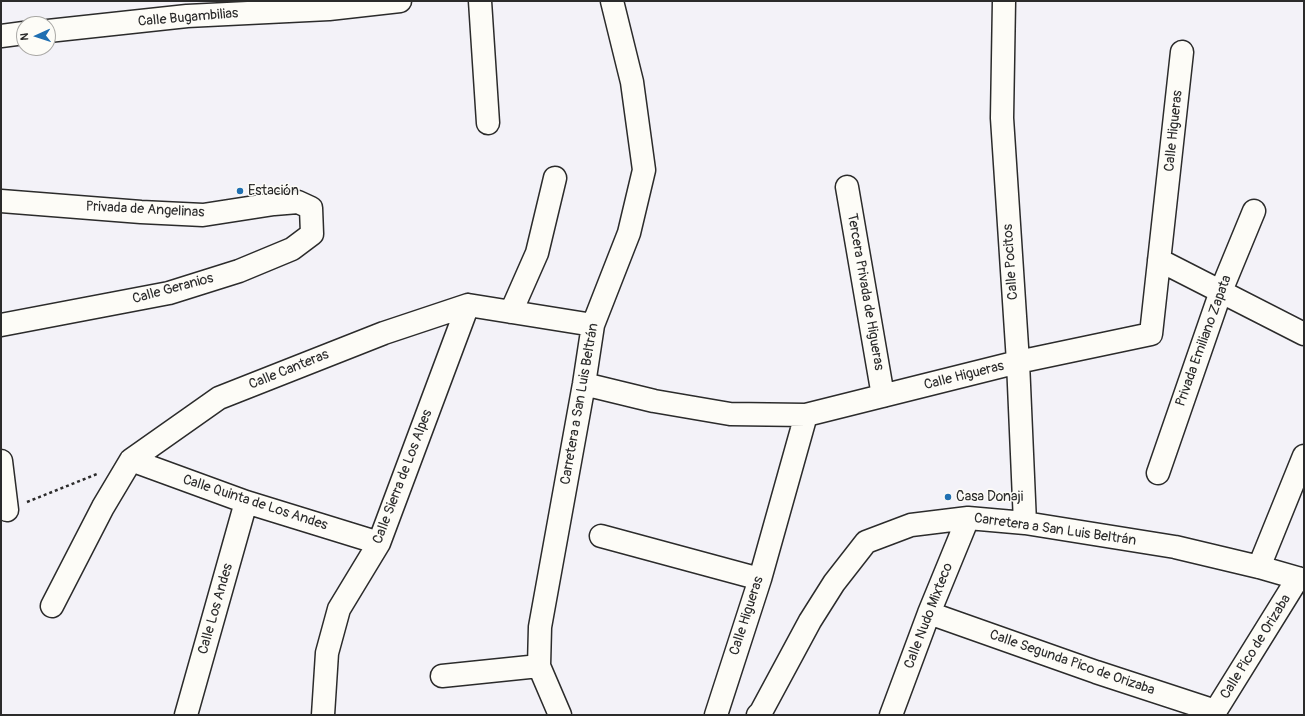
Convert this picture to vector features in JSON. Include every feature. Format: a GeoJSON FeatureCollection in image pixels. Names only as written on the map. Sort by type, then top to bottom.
{"type":"FeatureCollection","features":[{"type":"Feature","properties":{"kind":"street","name":"Calle Bugambilias"},"geometry":{"type":"LineString","coordinates":[[56,30],[187,9],[329,5],[400,1]]}},
{"type":"Feature","properties":{"kind":"street"},"geometry":{"type":"LineString","coordinates":[[480,1],[488,123]]}},
{"type":"Feature","properties":{"kind":"street","name":"Carretera a San Luis Beltrán"},"geometry":{"type":"LineString","coordinates":[[560,715],[539,666],[540,627],[584,384],[593,325],[629,233],[644,170],[632,82],[612,1]]}},
{"type":"Feature","properties":{"kind":"street","name":"Calle Pocitos"},"geometry":{"type":"LineString","coordinates":[[1004,1],[1002,118],[1018,362],[1025,523]]}},
{"type":"Feature","properties":{"kind":"street"},"geometry":{"type":"LineString","coordinates":[[1,36],[16,34]]}},
{"type":"Feature","properties":{"kind":"street","name":"Calle Higueras"},"geometry":{"type":"LineString","coordinates":[[716,715],[760,579],[806,415],[1018,362],[1151,334],[1182,52]]}},
{"type":"Feature","properties":{"kind":"street"},"geometry":{"type":"LineString","coordinates":[[511,312],[537,253],[555,178]]}},
{"type":"Feature","properties":{"kind":"street","name":"Tercera Privada de Higueras"},"geometry":{"type":"LineString","coordinates":[[847,188],[883,396]]}},
{"type":"Feature","properties":{"kind":"street","name":"Privada de Angelinas"},"geometry":{"type":"LineString","coordinates":[[1,201],[141,212],[203,215],[274,204],[298,202],[311,208]]}},
{"type":"Feature","properties":{"kind":"street","name":"Calle Geranios"},"geometry":{"type":"LineString","coordinates":[[1,325],[169,293],[238,270],[292,249],[312,234],[311,208]]}},
{"type":"Feature","properties":{"kind":"street","name":"Privada Emiliano Zapata"},"geometry":{"type":"LineString","coordinates":[[1158,473],[1221,291],[1254,211]]}},
{"type":"Feature","properties":{"kind":"street"},"geometry":{"type":"LineString","coordinates":[[1159,260],[1304,334]]}},
{"type":"Feature","properties":{"kind":"street","name":"Calle Canteras"},"geometry":{"type":"LineString","coordinates":[[131,460],[219,398],[384,332],[468,305],[593,325]]}},
{"type":"Feature","properties":{"kind":"street","name":"Calle Sierra de Los Alpes"},"geometry":{"type":"LineString","coordinates":[[323,715],[327,653],[339,609],[379,543],[468,305]]}},
{"type":"Feature","properties":{"kind":"street"},"geometry":{"type":"LineString","coordinates":[[584,384],[654,401],[730,414],[806,415]]}},
{"type":"Feature","properties":{"kind":"street"},"geometry":{"type":"LineString","coordinates":[[1259,567],[1304,456]]}},
{"type":"Feature","properties":{"kind":"street"},"geometry":{"type":"LineString","coordinates":[[52,606],[103,507],[131,460]]}},
{"type":"Feature","properties":{"kind":"street","name":"Calle Quinta de Los Andes"},"geometry":{"type":"LineString","coordinates":[[131,460],[246,502],[379,543]]}},
{"type":"Feature","properties":{"kind":"street"},"geometry":{"type":"LineString","coordinates":[[1,461],[7,510]]}},
{"type":"Feature","properties":{"kind":"street","name":"Calle Los Andes"},"geometry":{"type":"LineString","coordinates":[[186,715],[246,502]]}},
{"type":"Feature","properties":{"kind":"street","name":"Carretera a San Luis Beltrán"},"geometry":{"type":"LineString","coordinates":[[764,714],[810,621],[834,583],[866,542],[911,525],[968,518],[1025,523],[1175,547],[1259,567],[1301,579]]}},
{"type":"Feature","properties":{"kind":"street","name":"Calle Nudo Mixteco"},"geometry":{"type":"LineString","coordinates":[[891,715],[929,612],[968,518]]}},
{"type":"Feature","properties":{"kind":"street"},"geometry":{"type":"LineString","coordinates":[[601,536],[760,579]]}},
{"type":"Feature","properties":{"kind":"street","name":"Calle Pico de Orizaba"},"geometry":{"type":"LineString","coordinates":[[1214,713],[1301,579]]}},
{"type":"Feature","properties":{"kind":"street","name":"Calle Segunda Pico de Orizaba"},"geometry":{"type":"LineString","coordinates":[[929,612],[1214,713]]}},
{"type":"Feature","properties":{"kind":"street"},"geometry":{"type":"LineString","coordinates":[[442,676],[539,666]]}},
{"type":"Feature","properties":{"kind":"path"},"geometry":{"type":"LineString","coordinates":[[7,510],[102,472]]}},
{"type":"Feature","properties":{"kind":"place","name":"Estación"},"geometry":{"type":"Point","coordinates":[240,191]}},
{"type":"Feature","properties":{"kind":"place","name":"Casa Donaji"},"geometry":{"type":"Point","coordinates":[948,497]}}]}
